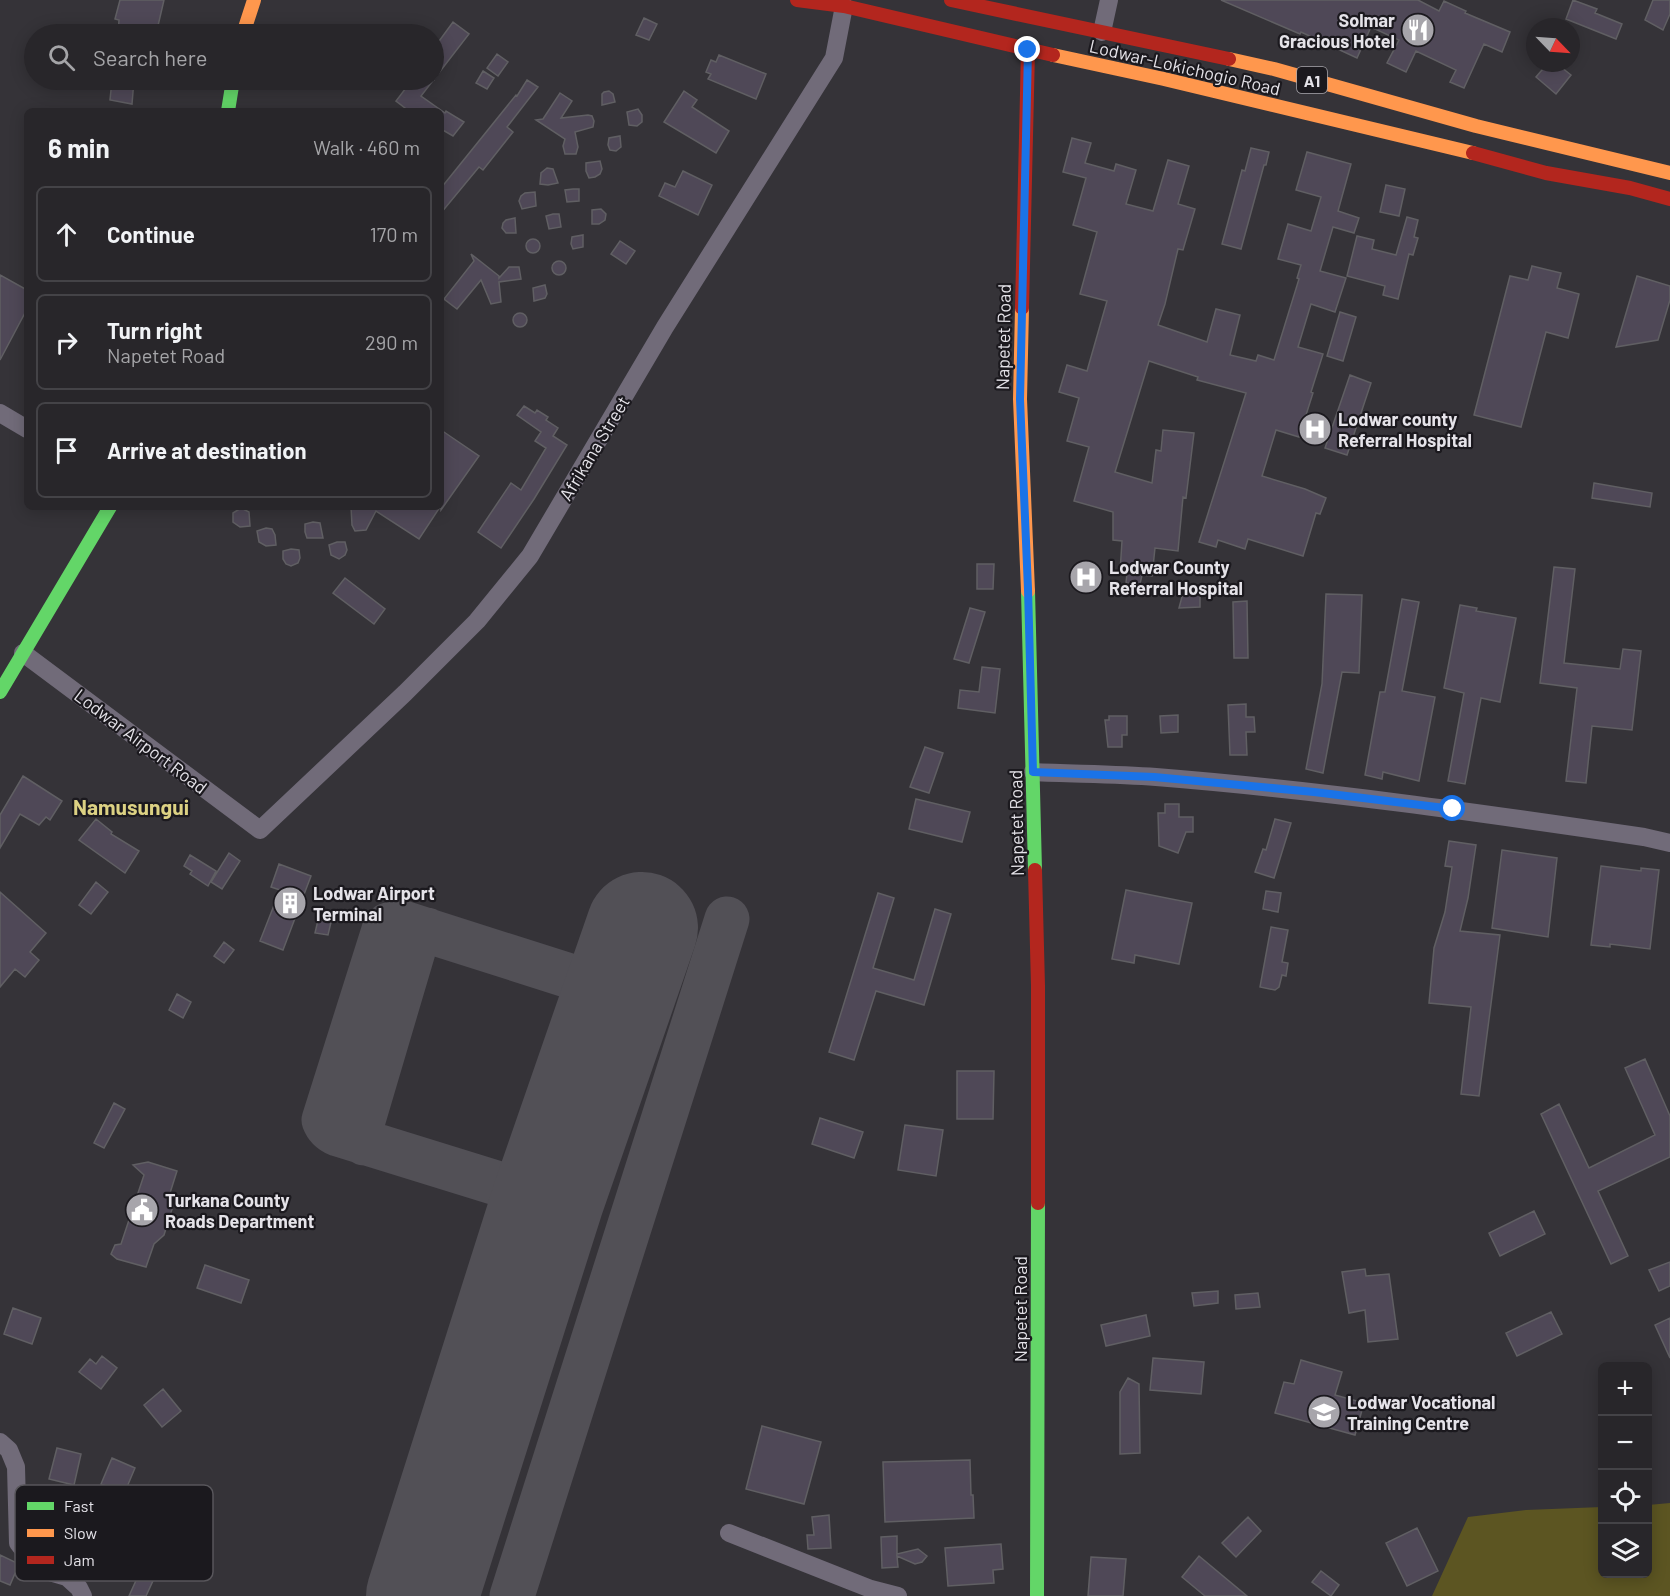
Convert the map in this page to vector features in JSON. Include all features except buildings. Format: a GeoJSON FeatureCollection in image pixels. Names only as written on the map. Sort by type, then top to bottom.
{"type":"FeatureCollection","features":[{"type":"Feature","properties":{"kind":"main road"},"geometry":{"type":"LineString","coordinates":[[246,24],[254,0]]}},
{"type":"Feature","properties":{"kind":"main road","name":"Lodwar-Lokichogio Road"},"geometry":{"type":"LineString","coordinates":[[797,0],[844,6],[1028,50],[1164,79],[1457,149],[1546,173],[1630,188],[1670,199]]}},
{"type":"Feature","properties":{"kind":"main road","name":"Lodwar-Lokichogio Road"},"geometry":{"type":"LineString","coordinates":[[951,0],[994,5],[1162,47],[1274,69],[1476,126],[1670,173]]}},
{"type":"Feature","properties":{"kind":"main road","name":"Napetet Road"},"geometry":{"type":"LineString","coordinates":[[1028,50],[1020,399],[1028,589],[1038,986],[1036,1596]]}},
{"type":"Feature","properties":{"kind":"main road"},"geometry":{"type":"LineString","coordinates":[[229,108],[232,90]]}},
{"type":"Feature","properties":{"kind":"main road"},"geometry":{"type":"LineString","coordinates":[[0,692],[108,510]]}},
{"type":"Feature","properties":{"kind":"street"},"geometry":{"type":"LineString","coordinates":[[1102,32],[1109,0]]}},
{"type":"Feature","properties":{"kind":"street","name":"Afrikana Street"},"geometry":{"type":"LineString","coordinates":[[260,830],[405,693],[477,621],[530,556],[666,327],[834,58],[844,6]]}},
{"type":"Feature","properties":{"kind":"street"},"geometry":{"type":"LineString","coordinates":[[0,413],[24,427]]}},
{"type":"Feature","properties":{"kind":"street","name":"Lodwar Airport Road"},"geometry":{"type":"LineString","coordinates":[[22,652],[260,830]]}},
{"type":"Feature","properties":{"kind":"street"},"geometry":{"type":"LineString","coordinates":[[1033,772],[1154,777],[1314,792],[1464,811],[1644,837],[1670,843]]}},
{"type":"Feature","properties":{"kind":"street"},"geometry":{"type":"LineString","coordinates":[[0,1442],[9,1450],[16,1467],[16,1485]]}},
{"type":"Feature","properties":{"kind":"street"},"geometry":{"type":"LineString","coordinates":[[729,1533],[872,1589],[898,1596]]}},
{"type":"Feature","properties":{"kind":"street"},"geometry":{"type":"LineString","coordinates":[[70,1581],[83,1596]]}},
{"type":"Feature","properties":{"kind":"shaded area"},"geometry":{"type":"Polygon","coordinates":[[[1670,1503],[1670,1596],[1432,1596],[1468,1517],[1526,1510],[1598,1507],[1598,1578],[1652,1578],[1652,1505],[1670,1503]]]}},
{"type":"Feature","properties":{"kind":"taxiway"},"geometry":{"type":"LineString","coordinates":[[512,1596],[727,919]]}},
{"type":"Feature","properties":{"kind":"taxiway"},"geometry":{"type":"LineString","coordinates":[[548,1199],[338,1134],[326,1125],[324,1120],[384,930],[388,925],[400,922],[620,992]]}},
{"type":"Feature","properties":{"kind":"taxiway"},"geometry":{"type":"LineString","coordinates":[[364,1143],[361,1127],[416,941],[427,930]]}},
{"type":"Feature","properties":{"kind":"runway"},"geometry":{"type":"LineString","coordinates":[[422,1596],[548,1199],[642,928]]}},
{"type":"Feature","properties":{"kind":"traffic: fast"},"geometry":{"type":"LineString","coordinates":[[228,108],[231,90]]}},
{"type":"Feature","properties":{"kind":"traffic: fast"},"geometry":{"type":"LineString","coordinates":[[0,692],[108,510]]}},
{"type":"Feature","properties":{"kind":"traffic: fast"},"geometry":{"type":"LineString","coordinates":[[1028,591],[1035,870]]}},
{"type":"Feature","properties":{"kind":"traffic: fast"},"geometry":{"type":"LineString","coordinates":[[1037,1596],[1038,1203]]}},
{"type":"Feature","properties":{"kind":"traffic: slow"},"geometry":{"type":"LineString","coordinates":[[246,24],[254,0]]}},
{"type":"Feature","properties":{"kind":"traffic: slow"},"geometry":{"type":"LineString","coordinates":[[1053,55],[1164,79],[1473,153]]}},
{"type":"Feature","properties":{"kind":"traffic: slow"},"geometry":{"type":"LineString","coordinates":[[1229,59],[1274,69],[1476,126],[1670,173]]}},
{"type":"Feature","properties":{"kind":"traffic: slow"},"geometry":{"type":"LineString","coordinates":[[1022,308],[1020,399],[1028,591]]}},
{"type":"Feature","properties":{"kind":"traffic: jam"},"geometry":{"type":"LineString","coordinates":[[797,0],[844,6],[1053,55]]}},
{"type":"Feature","properties":{"kind":"traffic: jam"},"geometry":{"type":"LineString","coordinates":[[951,0],[1229,59]]}},
{"type":"Feature","properties":{"kind":"traffic: jam"},"geometry":{"type":"LineString","coordinates":[[1022,308],[1028,50]]}},
{"type":"Feature","properties":{"kind":"traffic: jam"},"geometry":{"type":"LineString","coordinates":[[1473,153],[1546,173],[1630,188],[1670,199]]}},
{"type":"Feature","properties":{"kind":"traffic: jam"},"geometry":{"type":"LineString","coordinates":[[1035,870],[1038,986],[1038,1203]]}},
{"type":"Feature","properties":{"kind":"place","name":"Solmar Gracious Hotel"},"geometry":{"type":"Point","coordinates":[1418,30]}},
{"type":"Feature","properties":{"kind":"place","name":"Lodwar county Referral Hospital"},"geometry":{"type":"Point","coordinates":[1315,429]}},
{"type":"Feature","properties":{"kind":"place","name":"Lodwar County Referral Hospital"},"geometry":{"type":"Point","coordinates":[1086,577]}},
{"type":"Feature","properties":{"kind":"place","name":"Lodwar Airport Terminal"},"geometry":{"type":"Point","coordinates":[290,903]}},
{"type":"Feature","properties":{"kind":"place","name":"Turkana County Roads Department"},"geometry":{"type":"Point","coordinates":[142,1210]}},
{"type":"Feature","properties":{"kind":"place","name":"Lodwar Vocational Training Centre"},"geometry":{"type":"Point","coordinates":[1324,1412]}},
{"type":"Feature","properties":{"kind":"district","name":"Namusungui"},"geometry":{"type":"Point","coordinates":[131,806]}},
{"type":"Feature","properties":{"kind":"route"},"geometry":{"type":"LineString","coordinates":[[1028,50],[1020,399],[1033,772],[1154,777],[1314,792],[1453,809]]}}]}
